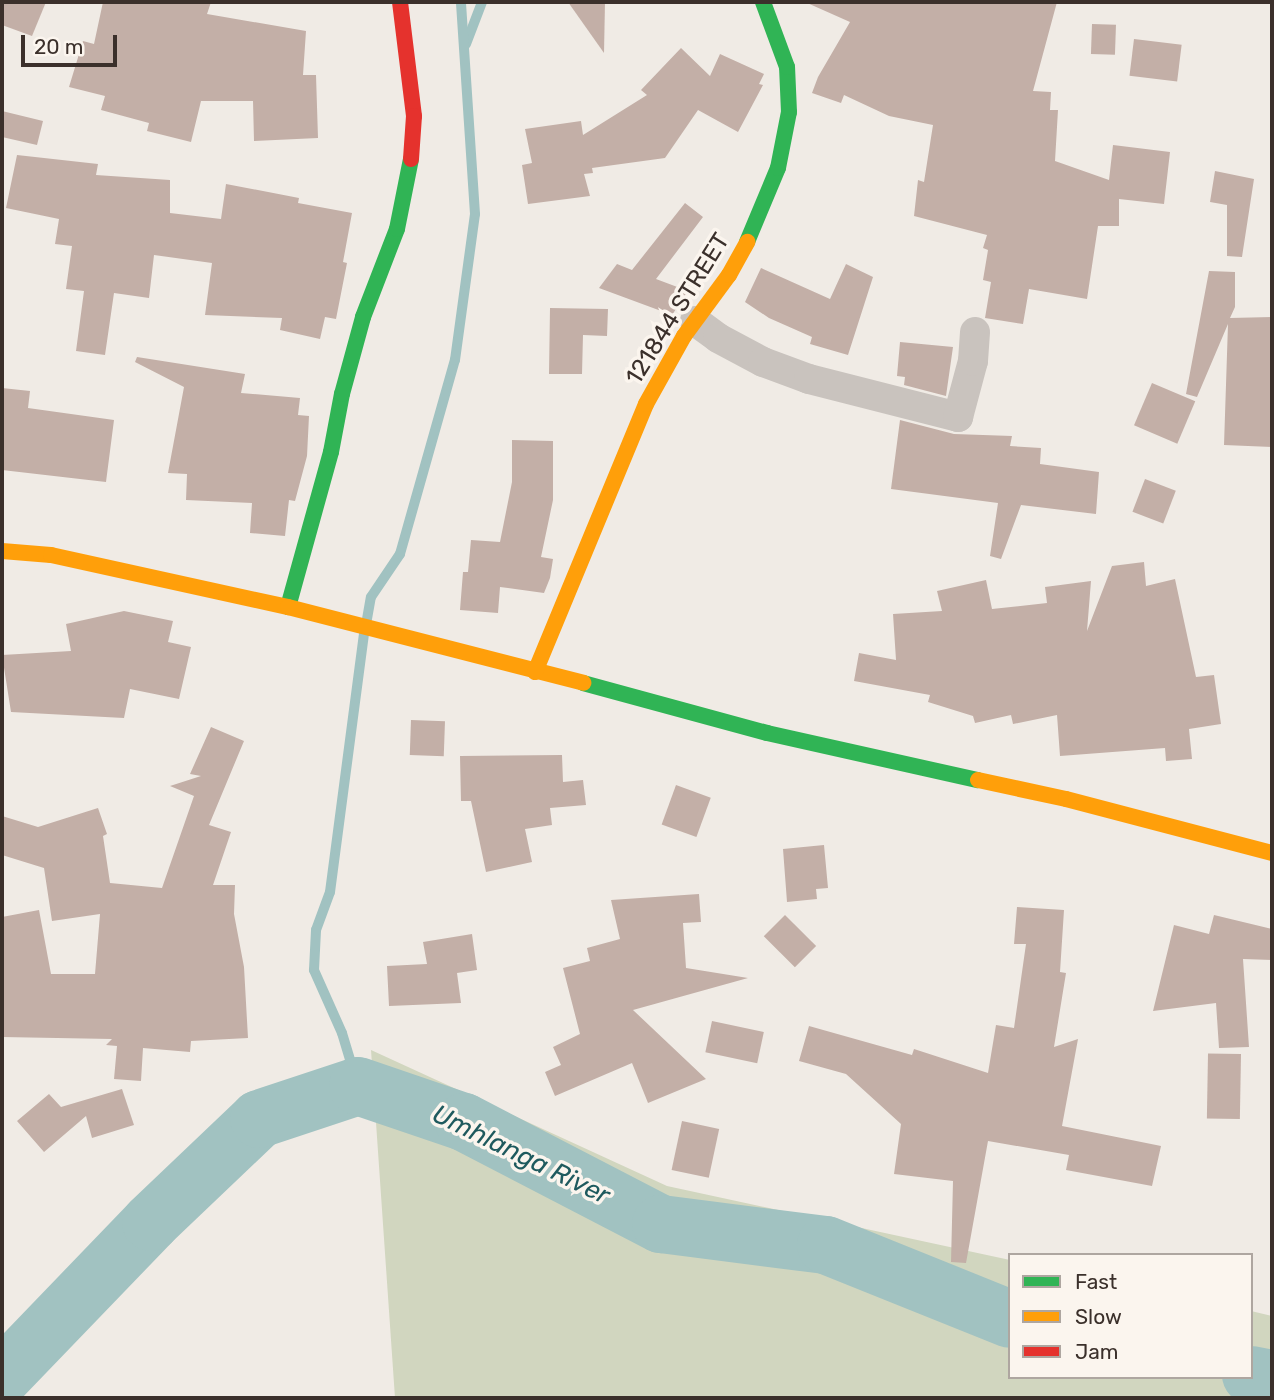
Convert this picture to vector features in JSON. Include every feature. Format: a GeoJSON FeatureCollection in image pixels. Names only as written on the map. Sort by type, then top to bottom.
{"type":"FeatureCollection","features":[{"type":"Feature","properties":{"kind":"street"},"geometry":{"type":"LineString","coordinates":[[288,607],[331,452],[342,394],[363,317],[397,229],[410,170],[414,116],[400,2]]}},
{"type":"Feature","properties":{"kind":"street","name":"121844 STREET"},"geometry":{"type":"LineString","coordinates":[[535,672],[646,404],[695,321],[729,275],[757,225],[778,168],[789,112],[787,67],[763,2]]}},
{"type":"Feature","properties":{"kind":"street"},"geometry":{"type":"LineString","coordinates":[[695,321],[718,338],[763,362],[809,379],[958,416],[974,361],[975,332]]}},
{"type":"Feature","properties":{"kind":"street"},"geometry":{"type":"LineString","coordinates":[[2,551],[51,555],[288,607],[417,638],[767,733],[1066,799],[1272,853]]}},
{"type":"Feature","properties":{"kind":"green space"},"geometry":{"type":"Polygon","coordinates":[[[371,1050],[667,1186],[1008,1260],[1008,1379],[1253,1379],[1253,1311],[1272,1316],[1272,1398],[395,1398],[371,1050]]]}},
{"type":"Feature","properties":{"kind":"building"},"geometry":{"type":"Polygon","coordinates":[[[2,2],[46,2],[32,36],[2,25],[2,2]]]}},
{"type":"Feature","properties":{"kind":"building"},"geometry":{"type":"Polygon","coordinates":[[[103,2],[211,2],[207,14],[306,31],[303,75],[316,75],[318,138],[254,141],[253,101],[201,101],[191,142],[147,131],[149,123],[101,110],[105,96],[69,87],[83,41],[94,44],[103,2]]]}},
{"type":"Feature","properties":{"kind":"building"},"geometry":{"type":"Polygon","coordinates":[[[568,2],[605,2],[604,53],[568,2]]]}},
{"type":"Feature","properties":{"kind":"building"},"geometry":{"type":"Polygon","coordinates":[[[805,2],[1057,2],[1033,91],[1051,92],[1050,110],[1058,110],[1055,161],[1109,180],[1113,145],[1170,152],[1164,204],[1119,199],[1119,226],[1098,226],[1087,299],[1029,289],[1023,324],[985,318],[991,282],[983,280],[988,250],[983,248],[987,235],[914,216],[918,180],[924,182],[933,125],[889,116],[844,95],[841,103],[812,93],[818,77],[850,22],[805,2]]]}},
{"type":"Feature","properties":{"kind":"building"},"geometry":{"type":"Polygon","coordinates":[[[1092,24],[1116,25],[1115,55],[1091,54],[1092,24]]]}},
{"type":"Feature","properties":{"kind":"building"},"geometry":{"type":"Polygon","coordinates":[[[1134,39],[1182,45],[1177,82],[1129,76],[1134,39]]]}},
{"type":"Feature","properties":{"kind":"building"},"geometry":{"type":"Polygon","coordinates":[[[681,48],[710,76],[720,54],[764,74],[759,84],[763,85],[738,132],[698,110],[665,158],[592,168],[593,173],[584,174],[590,196],[528,204],[522,165],[532,163],[525,129],[581,121],[583,135],[647,95],[641,90],[681,48]]]}},
{"type":"Feature","properties":{"kind":"building"},"geometry":{"type":"Polygon","coordinates":[[[2,111],[43,121],[37,145],[2,137],[2,111]]]}},
{"type":"Feature","properties":{"kind":"building"},"geometry":{"type":"Polygon","coordinates":[[[17,155],[98,164],[96,175],[170,180],[170,213],[221,219],[226,184],[299,198],[298,203],[352,213],[343,262],[347,263],[336,319],[325,317],[320,339],[280,330],[282,318],[205,315],[212,263],[154,255],[149,298],[114,293],[105,355],[76,351],[84,291],[66,289],[72,246],[55,244],[59,219],[6,208],[17,155]]]}},
{"type":"Feature","properties":{"kind":"building"},"geometry":{"type":"Polygon","coordinates":[[[1215,171],[1254,179],[1242,257],[1227,256],[1227,205],[1210,202],[1215,171]]]}},
{"type":"Feature","properties":{"kind":"building"},"geometry":{"type":"Polygon","coordinates":[[[685,203],[703,217],[656,279],[688,291],[672,315],[599,288],[617,264],[632,270],[685,203]]]}},
{"type":"Feature","properties":{"kind":"building"},"geometry":{"type":"Polygon","coordinates":[[[846,264],[873,277],[848,355],[810,344],[812,337],[769,318],[745,302],[761,268],[830,299],[846,264]]]}},
{"type":"Feature","properties":{"kind":"building"},"geometry":{"type":"Polygon","coordinates":[[[1209,271],[1235,272],[1235,307],[1230,318],[1272,317],[1272,447],[1224,445],[1228,324],[1197,397],[1186,394],[1209,271]]]}},
{"type":"Feature","properties":{"kind":"building"},"geometry":{"type":"Polygon","coordinates":[[[550,308],[608,309],[607,336],[583,335],[582,374],[549,374],[550,308]]]}},
{"type":"Feature","properties":{"kind":"building"},"geometry":{"type":"Polygon","coordinates":[[[900,342],[953,347],[946,396],[904,385],[905,377],[897,376],[900,342]]]}},
{"type":"Feature","properties":{"kind":"building"},"geometry":{"type":"Polygon","coordinates":[[[137,357],[245,374],[241,393],[300,398],[298,415],[309,416],[307,456],[295,501],[289,500],[285,536],[250,533],[252,503],[186,500],[187,474],[168,473],[184,387],[135,362],[137,357]]]}},
{"type":"Feature","properties":{"kind":"building"},"geometry":{"type":"Polygon","coordinates":[[[1152,383],[1195,401],[1177,444],[1134,425],[1152,383]]]}},
{"type":"Feature","properties":{"kind":"building"},"geometry":{"type":"Polygon","coordinates":[[[2,388],[30,391],[28,408],[114,420],[106,482],[2,470],[2,388]]]}},
{"type":"Feature","properties":{"kind":"building"},"geometry":{"type":"Polygon","coordinates":[[[900,420],[954,434],[1012,436],[1010,446],[1041,448],[1040,464],[1099,472],[1096,514],[1021,505],[1001,559],[990,556],[998,503],[891,489],[900,420]]]}},
{"type":"Feature","properties":{"kind":"building"},"geometry":{"type":"Polygon","coordinates":[[[512,440],[553,441],[553,500],[541,557],[553,559],[550,578],[544,593],[500,587],[498,613],[460,610],[463,572],[468,572],[471,540],[500,542],[512,482],[512,440]]]}},
{"type":"Feature","properties":{"kind":"building"},"geometry":{"type":"Polygon","coordinates":[[[1145,479],[1176,491],[1163,524],[1132,512],[1145,479]]]}},
{"type":"Feature","properties":{"kind":"building"},"geometry":{"type":"Polygon","coordinates":[[[1144,562],[1146,586],[1175,579],[1196,677],[1214,675],[1221,724],[1189,729],[1192,759],[1166,761],[1165,748],[1060,756],[1057,715],[1013,724],[1011,715],[975,723],[973,716],[928,702],[930,695],[854,681],[859,653],[896,660],[893,614],[942,611],[937,591],[986,580],[992,609],[1047,603],[1045,587],[1091,581],[1087,631],[1112,566],[1144,562]]]}},
{"type":"Feature","properties":{"kind":"building"},"geometry":{"type":"Polygon","coordinates":[[[124,611],[173,621],[168,642],[191,647],[179,699],[130,689],[124,718],[11,712],[2,655],[71,651],[66,624],[124,611]]]}},
{"type":"Feature","properties":{"kind":"building"},"geometry":{"type":"Polygon","coordinates":[[[411,720],[445,721],[444,756],[410,755],[411,720]]]}},
{"type":"Feature","properties":{"kind":"building"},"geometry":{"type":"Polygon","coordinates":[[[211,727],[244,741],[209,825],[231,832],[213,885],[235,885],[234,914],[244,967],[248,1038],[191,1041],[190,1052],[143,1048],[141,1081],[114,1079],[117,1046],[106,1045],[112,1039],[2,1037],[2,917],[39,910],[51,974],[95,974],[100,914],[52,921],[44,868],[2,855],[2,816],[38,827],[98,808],[107,834],[103,836],[110,883],[162,888],[194,796],[170,786],[201,776],[190,774],[211,727]]]}},
{"type":"Feature","properties":{"kind":"building"},"geometry":{"type":"Polygon","coordinates":[[[562,755],[563,782],[583,780],[586,805],[550,808],[552,825],[525,829],[532,862],[486,872],[471,801],[461,801],[460,756],[562,755]]]}},
{"type":"Feature","properties":{"kind":"building"},"geometry":{"type":"Polygon","coordinates":[[[676,785],[711,798],[696,837],[662,824],[676,785]]]}},
{"type":"Feature","properties":{"kind":"building"},"geometry":{"type":"Polygon","coordinates":[[[824,845],[828,888],[816,889],[817,899],[787,902],[783,849],[824,845]]]}},
{"type":"Feature","properties":{"kind":"building"},"geometry":{"type":"Polygon","coordinates":[[[699,894],[701,922],[683,923],[686,968],[748,978],[633,1010],[706,1079],[648,1103],[632,1063],[555,1096],[545,1072],[561,1065],[553,1047],[580,1034],[563,968],[590,961],[587,948],[620,939],[611,900],[699,894]]]}},
{"type":"Feature","properties":{"kind":"building"},"geometry":{"type":"Polygon","coordinates":[[[1017,907],[1064,910],[1060,972],[1066,973],[1054,1047],[1078,1039],[1062,1126],[1161,1146],[1152,1186],[1066,1170],[1069,1155],[988,1141],[966,1263],[951,1262],[953,1181],[894,1174],[901,1124],[846,1074],[799,1061],[809,1026],[912,1055],[914,1049],[988,1073],[996,1025],[1014,1028],[1026,944],[1014,944],[1017,907]]]}},
{"type":"Feature","properties":{"kind":"building"},"geometry":{"type":"Polygon","coordinates":[[[785,915],[816,946],[795,967],[764,936],[785,915]]]}},
{"type":"Feature","properties":{"kind":"building"},"geometry":{"type":"Polygon","coordinates":[[[1214,915],[1272,929],[1272,960],[1243,959],[1249,1047],[1219,1048],[1216,1003],[1153,1011],[1174,925],[1209,934],[1214,915]]]}},
{"type":"Feature","properties":{"kind":"building"},"geometry":{"type":"Polygon","coordinates":[[[472,934],[477,970],[457,973],[461,1003],[389,1006],[387,966],[427,964],[423,942],[472,934]]]}},
{"type":"Feature","properties":{"kind":"building"},"geometry":{"type":"Polygon","coordinates":[[[712,1021],[764,1032],[757,1063],[705,1052],[712,1021]]]}},
{"type":"Feature","properties":{"kind":"building"},"geometry":{"type":"Polygon","coordinates":[[[1208,1053],[1241,1054],[1240,1119],[1207,1118],[1208,1053]]]}},
{"type":"Feature","properties":{"kind":"building"},"geometry":{"type":"Polygon","coordinates":[[[122,1089],[134,1125],[92,1138],[86,1116],[44,1152],[17,1121],[49,1094],[61,1107],[122,1089]]]}},
{"type":"Feature","properties":{"kind":"building"},"geometry":{"type":"Polygon","coordinates":[[[682,1121],[719,1129],[709,1178],[672,1170],[682,1121]]]}},
{"type":"Feature","properties":{"kind":"waterway"},"geometry":{"type":"LineString","coordinates":[[367,619],[371,597],[400,554],[455,360],[475,214],[461,2]]}},
{"type":"Feature","properties":{"kind":"waterway"},"geometry":{"type":"LineString","coordinates":[[466,44],[482,2]]}},
{"type":"Feature","properties":{"kind":"waterway"},"geometry":{"type":"LineString","coordinates":[[358,1086],[342,1033],[314,970],[316,930],[330,892],[364,634]]}},
{"type":"Feature","properties":{"kind":"waterway","name":"Umhlanga River"},"geometry":{"type":"LineString","coordinates":[[2,1377],[151,1222],[259,1119],[358,1086],[464,1122],[661,1224],[826,1245],[1008,1318]]}},
{"type":"Feature","properties":{"kind":"waterway","name":"Umhlanga River"},"geometry":{"type":"LineString","coordinates":[[1253,1375],[1272,1379]]}},
{"type":"Feature","properties":{"kind":"traffic: fast"},"geometry":{"type":"LineString","coordinates":[[747,242],[778,168],[789,112],[787,67],[763,2]]}},
{"type":"Feature","properties":{"kind":"traffic: fast"},"geometry":{"type":"LineString","coordinates":[[288,607],[331,452],[342,394],[363,317],[397,229],[411,159]]}},
{"type":"Feature","properties":{"kind":"traffic: fast"},"geometry":{"type":"LineString","coordinates":[[583,683],[767,733],[978,780]]}},
{"type":"Feature","properties":{"kind":"traffic: slow"},"geometry":{"type":"LineString","coordinates":[[535,672],[646,404],[684,336],[729,275],[747,242]]}},
{"type":"Feature","properties":{"kind":"traffic: slow"},"geometry":{"type":"LineString","coordinates":[[2,551],[51,555],[288,607],[583,683]]}},
{"type":"Feature","properties":{"kind":"traffic: slow"},"geometry":{"type":"LineString","coordinates":[[978,780],[1066,799],[1272,853]]}},
{"type":"Feature","properties":{"kind":"traffic: jam"},"geometry":{"type":"LineString","coordinates":[[400,2],[414,116],[411,159]]}}]}
